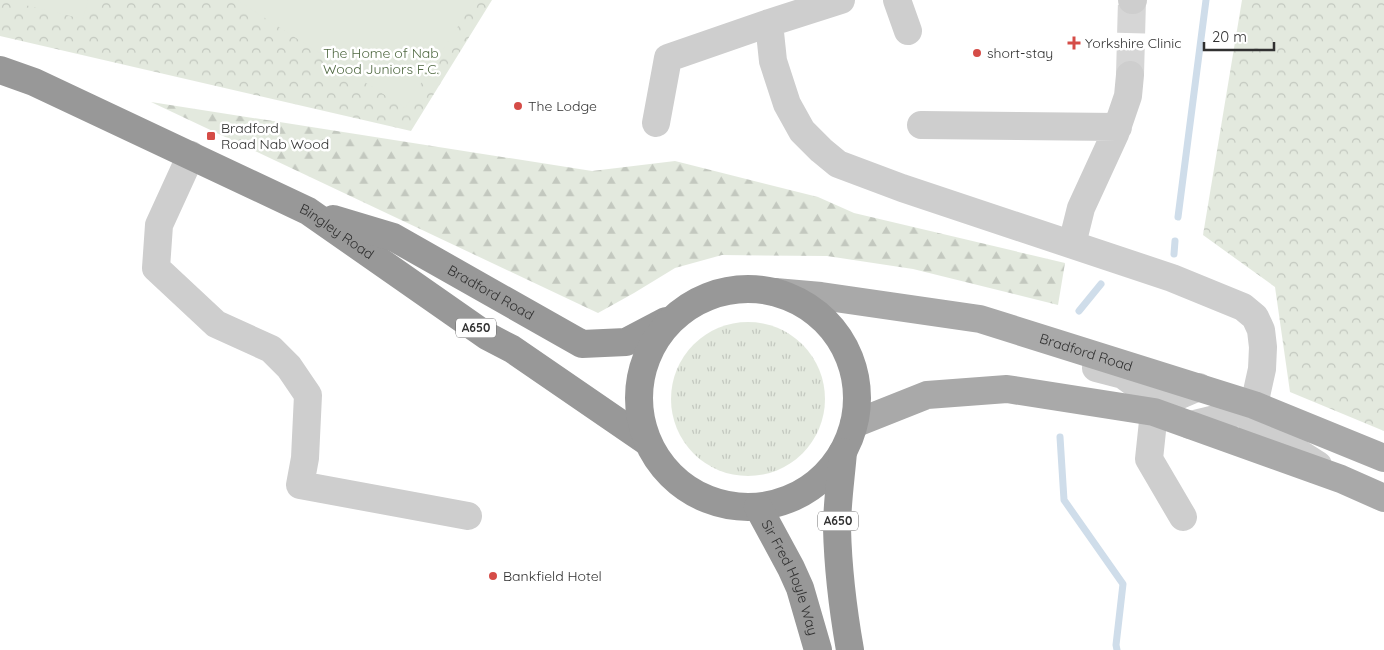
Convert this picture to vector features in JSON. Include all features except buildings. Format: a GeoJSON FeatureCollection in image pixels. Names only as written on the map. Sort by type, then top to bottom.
{"type":"FeatureCollection","features":[{"type":"Feature","properties":{"kind":"highway","name":"Bingley Road"},"geometry":{"type":"LineString","coordinates":[[0,70],[34,82],[308,211],[487,336],[512,349],[646,440]]}},
{"type":"Feature","properties":{"kind":"highway","name":"Bradford Road"},"geometry":{"type":"LineString","coordinates":[[308,211],[393,237],[582,344],[626,342],[672,318]]}},
{"type":"Feature","properties":{"kind":"highway","name":"A650"},"geometry":{"type":"LineString","coordinates":[[843,452],[822,479],[792,498],[758,507],[724,505],[691,492],[664,470],[646,440],[638,408],[640,375],[652,344],[672,318],[703,298],[738,289],[775,292],[808,307],[835,332],[850,358],[857,390],[854,424],[843,452],[838,502],[838,544],[843,604],[850,650]]}},
{"type":"Feature","properties":{"kind":"highway","name":"Sir Fred Hoyle Way"},"geometry":{"type":"LineString","coordinates":[[758,507],[800,588],[818,650]]}},
{"type":"Feature","properties":{"kind":"main road","name":"Bradford Road"},"geometry":{"type":"LineString","coordinates":[[775,292],[821,296],[980,319],[1254,405],[1384,458]]}},
{"type":"Feature","properties":{"kind":"main road"},"geometry":{"type":"LineString","coordinates":[[854,424],[927,394],[1006,389],[1154,412],[1341,479],[1384,498]]}},
{"type":"Feature","properties":{"kind":"lane"},"geometry":{"type":"LineString","coordinates":[[897,0],[908,31]]}},
{"type":"Feature","properties":{"kind":"lane"},"geometry":{"type":"LineString","coordinates":[[656,123],[668,58],[829,2]]}},
{"type":"Feature","properties":{"kind":"lane"},"geometry":{"type":"LineString","coordinates":[[768,23],[773,61],[787,104],[802,131],[838,164],[902,188],[1107,255],[1172,278],[1243,307],[1255,317],[1261,330],[1263,347],[1262,369],[1252,423],[1341,479]]}},
{"type":"Feature","properties":{"kind":"lane"},"geometry":{"type":"LineString","coordinates":[[1072,244],[1081,208],[1118,127],[1128,96],[1130,75]]}},
{"type":"Feature","properties":{"kind":"lane"},"geometry":{"type":"LineString","coordinates":[[922,124],[1118,127]]}},
{"type":"Feature","properties":{"kind":"lane"},"geometry":{"type":"LineString","coordinates":[[191,155],[158,225],[156,268],[216,324],[271,350],[289,367],[308,394],[305,458],[300,485],[468,516]]}},
{"type":"Feature","properties":{"kind":"lane"},"geometry":{"type":"LineString","coordinates":[[1017,331],[1049,355],[1123,375],[1153,397],[1154,412],[1149,459],[1183,516]]}},
{"type":"Feature","properties":{"kind":"lane"},"geometry":{"type":"LineString","coordinates":[[1154,412],[1178,396],[1199,387]]}},
{"type":"Feature","properties":{"kind":"lane"},"geometry":{"type":"LineString","coordinates":[[1190,425],[1227,416],[1254,405]]}},
{"type":"Feature","properties":{"kind":"green space","name":"The Home of Nab Wood Juniors F.C."},"geometry":{"type":"Polygon","coordinates":[[[0,0],[492,0],[411,131],[0,36],[0,0]]]}},
{"type":"Feature","properties":{"kind":"green space"},"geometry":{"type":"Polygon","coordinates":[[[4,0],[88,0],[83,19],[4,0]]]}},
{"type":"Feature","properties":{"kind":"green space"},"geometry":{"type":"Polygon","coordinates":[[[237,0],[475,0],[405,108],[237,0]]]}},
{"type":"Feature","properties":{"kind":"green space"},"geometry":{"type":"Polygon","coordinates":[[[1242,0],[1384,0],[1384,431],[1290,392],[1275,287],[1203,235],[1242,0]]]}},
{"type":"Feature","properties":{"kind":"green space"},"geometry":{"type":"Polygon","coordinates":[[[151,102],[592,171],[675,161],[818,197],[854,213],[1065,263],[1058,305],[913,269],[827,256],[722,255],[675,268],[598,313],[151,102]]]}},
{"type":"Feature","properties":{"kind":"green space"},"geometry":{"type":"Polygon","coordinates":[[[748,322],[763,323],[778,328],[803,344],[819,369],[824,384],[824,414],[819,429],[803,454],[778,470],[763,475],[748,476],[733,475],[718,470],[693,454],[677,429],[672,414],[671,399],[672,384],[677,369],[693,344],[718,328],[733,323],[748,322]]]}},
{"type":"Feature","properties":{"kind":"waterway"},"geometry":{"type":"LineString","coordinates":[[1178,217],[1206,0]]}},
{"type":"Feature","properties":{"kind":"waterway"},"geometry":{"type":"LineString","coordinates":[[1174,254],[1175,241]]}},
{"type":"Feature","properties":{"kind":"waterway"},"geometry":{"type":"LineString","coordinates":[[1079,311],[1101,284]]}},
{"type":"Feature","properties":{"kind":"waterway"},"geometry":{"type":"LineString","coordinates":[[1060,437],[1064,500],[1123,584],[1117,650]]}},
{"type":"Feature","properties":{"kind":"tunnel"},"geometry":{"type":"LineString","coordinates":[[1130,75],[1132,0]]}},
{"type":"Feature","properties":{"kind":"place","name":"Yorkshire Clinic"},"geometry":{"type":"Point","coordinates":[1074,43]}},
{"type":"Feature","properties":{"kind":"place","name":"short-stay"},"geometry":{"type":"Point","coordinates":[977,53]}},
{"type":"Feature","properties":{"kind":"place","name":"The Lodge"},"geometry":{"type":"Point","coordinates":[518,106]}},
{"type":"Feature","properties":{"kind":"place","name":"Bradford Road Nab Wood"},"geometry":{"type":"Point","coordinates":[211,136]}},
{"type":"Feature","properties":{"kind":"place","name":"Bankfield Hotel"},"geometry":{"type":"Point","coordinates":[493,576]}}]}
